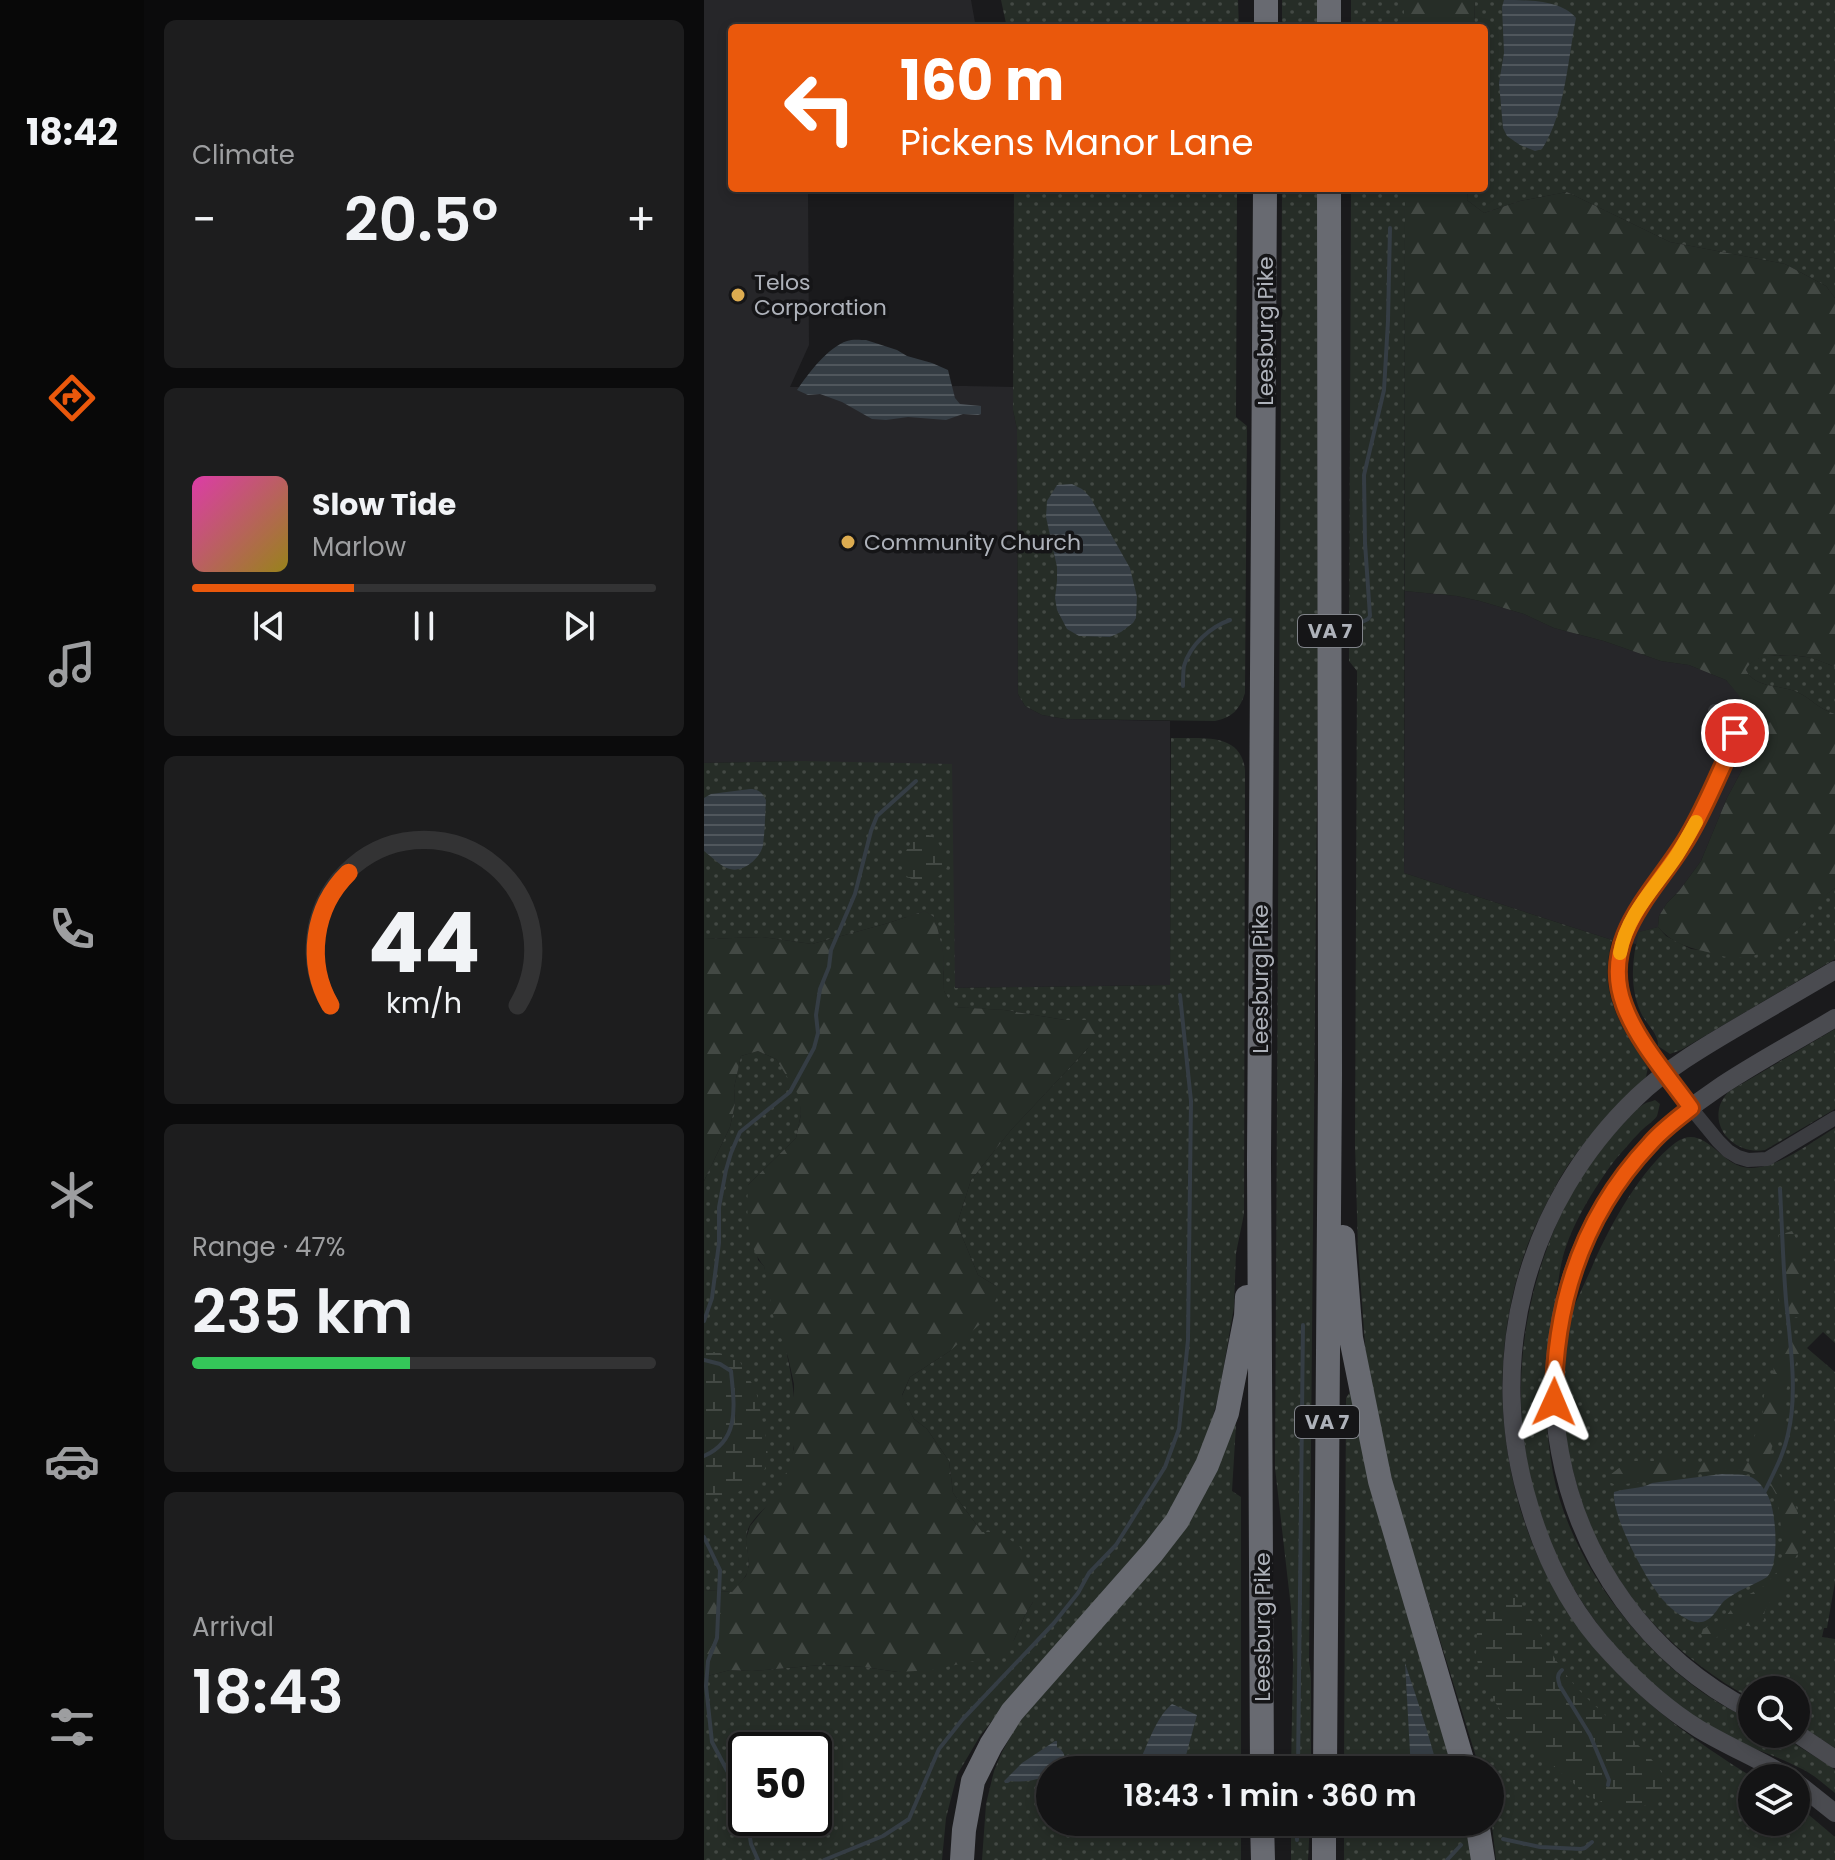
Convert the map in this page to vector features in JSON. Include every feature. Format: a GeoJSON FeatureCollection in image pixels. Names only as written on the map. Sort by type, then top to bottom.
{"type":"FeatureCollection","features":[{"type":"Feature","properties":{"kind":"highway"},"geometry":{"type":"LineString","coordinates":[[1329,0],[1329,24]]}},
{"type":"Feature","properties":{"kind":"highway","name":"Leesburg Pike"},"geometry":{"type":"LineString","coordinates":[[1262,1756],[1259,1160],[1265,192]]}},
{"type":"Feature","properties":{"kind":"highway","name":"VA 7"},"geometry":{"type":"LineString","coordinates":[[1325,1756],[1330,1075],[1329,192]]}},
{"type":"Feature","properties":{"kind":"highway"},"geometry":{"type":"LineString","coordinates":[[1330,1075],[1351,1338],[1380,1481],[1461,1756]]}},
{"type":"Feature","properties":{"kind":"highway"},"geometry":{"type":"LineString","coordinates":[[962,1860],[973,1781],[991,1745],[1012,1712],[1177,1521],[1207,1465],[1227,1413],[1246,1316],[1259,1160]]}},
{"type":"Feature","properties":{"kind":"highway"},"geometry":{"type":"LineString","coordinates":[[1262,1836],[1263,1860]]}},
{"type":"Feature","properties":{"kind":"highway"},"geometry":{"type":"LineString","coordinates":[[1324,1836],[1324,1860]]}},
{"type":"Feature","properties":{"kind":"highway"},"geometry":{"type":"LineString","coordinates":[[1479,1836],[1483,1860]]}},
{"type":"Feature","properties":{"kind":"main road"},"geometry":{"type":"LineString","coordinates":[[1764,1764],[1676,1714],[1610,1653],[1582,1618],[1549,1561],[1524,1491],[1512,1422],[1514,1346],[1522,1295],[1540,1237],[1561,1193],[1606,1130],[1638,1096],[1701,1049],[1835,970]]}},
{"type":"Feature","properties":{"kind":"main road"},"geometry":{"type":"LineString","coordinates":[[1738,1703],[1707,1684],[1643,1628],[1603,1571],[1582,1529],[1562,1467],[1557,1436],[1554,1377],[1557,1336],[1573,1272],[1585,1241],[1603,1205],[1649,1144],[1718,1088],[1835,1018]]}},
{"type":"Feature","properties":{"kind":"main road"},"geometry":{"type":"LineString","coordinates":[[1810,1742],[1835,1759]]}},
{"type":"Feature","properties":{"kind":"main road"},"geometry":{"type":"LineString","coordinates":[[1810,1793],[1835,1813]]}},
{"type":"Feature","properties":{"kind":"street"},"geometry":{"type":"LineString","coordinates":[[1715,711],[1731,720],[1734,740],[1690,834],[1633,915],[1620,957],[1619,984],[1624,1006],[1641,1037],[1691,1108],[1728,1151],[1748,1160],[1767,1159],[1835,1118]]}},
{"type":"Feature","properties":{"kind":"shaded area"},"geometry":{"type":"Polygon","coordinates":[[[704,0],[971,0],[975,24],[728,24],[728,192],[808,192],[809,345],[790,387],[1014,387],[1013,410],[1017,429],[1018,694],[1025,706],[1042,715],[1066,719],[1170,721],[1170,985],[955,988],[802,761],[704,763],[704,0]]]}},
{"type":"Feature","properties":{"kind":"shaded area"},"geometry":{"type":"Polygon","coordinates":[[[1504,0],[1553,4],[1576,18],[1556,120],[1542,149],[1535,151],[1507,136],[1503,128],[1499,83],[1504,53],[1504,0]]]}},
{"type":"Feature","properties":{"kind":"shaded area"},"geometry":{"type":"Polygon","coordinates":[[[849,340],[866,340],[948,370],[955,398],[960,404],[981,406],[981,414],[963,414],[946,420],[908,417],[872,419],[842,402],[797,390],[833,349],[849,340]]]}},
{"type":"Feature","properties":{"kind":"shaded area"},"geometry":{"type":"Polygon","coordinates":[[[1072,484],[1090,497],[1130,568],[1137,597],[1136,618],[1121,632],[1110,637],[1079,636],[1067,629],[1057,610],[1057,567],[1046,517],[1047,501],[1057,485],[1072,484]]]}},
{"type":"Feature","properties":{"kind":"shaded area"},"geometry":{"type":"Polygon","coordinates":[[[1405,591],[1480,601],[1661,661],[1689,665],[1726,680],[1747,704],[1754,727],[1753,746],[1701,861],[1667,903],[1659,916],[1658,927],[1640,932],[1636,944],[1612,940],[1404,873],[1405,591]]]}},
{"type":"Feature","properties":{"kind":"shaded area"},"geometry":{"type":"Polygon","coordinates":[[[750,789],[760,792],[766,800],[763,845],[751,863],[740,869],[730,869],[704,851],[704,798],[711,794],[750,789]]]}},
{"type":"Feature","properties":{"kind":"shaded area"},"geometry":{"type":"Polygon","coordinates":[[[1722,1474],[1750,1476],[1766,1492],[1775,1526],[1774,1562],[1767,1577],[1729,1597],[1709,1619],[1696,1622],[1671,1608],[1649,1581],[1624,1532],[1614,1492],[1652,1483],[1722,1474]]]}},
{"type":"Feature","properties":{"kind":"shaded area"},"geometry":{"type":"Polygon","coordinates":[[[1405,1663],[1434,1756],[1410,1756],[1405,1663]]]}},
{"type":"Feature","properties":{"kind":"shaded area"},"geometry":{"type":"Polygon","coordinates":[[[1172,1704],[1197,1715],[1186,1756],[1142,1756],[1156,1726],[1172,1704]]]}},
{"type":"Feature","properties":{"kind":"shaded area"},"geometry":{"type":"Polygon","coordinates":[[[1055,1741],[1064,1756],[1036,1756],[1036,1779],[1005,1783],[1022,1763],[1055,1741]]]}},
{"type":"Feature","properties":{"kind":"green space"},"geometry":{"type":"Polygon","coordinates":[[[1001,0],[1238,0],[1239,24],[1006,24],[1001,0]]]}},
{"type":"Feature","properties":{"kind":"green space"},"geometry":{"type":"Polygon","coordinates":[[[1282,0],[1317,0],[1317,24],[1282,24],[1282,0]]]}},
{"type":"Feature","properties":{"kind":"green space"},"geometry":{"type":"Polygon","coordinates":[[[1351,0],[1404,0],[1404,24],[1351,24],[1351,0]]]}},
{"type":"Feature","properties":{"kind":"green space"},"geometry":{"type":"Polygon","coordinates":[[[1404,0],[1475,0],[1474,24],[1404,24],[1404,0]]]}},
{"type":"Feature","properties":{"kind":"green space"},"geometry":{"type":"Polygon","coordinates":[[[1475,0],[1835,0],[1835,298],[1826,286],[1785,264],[1670,242],[1567,192],[1520,201],[1484,213],[1467,200],[1468,192],[1488,192],[1488,24],[1474,24],[1475,0]]]}},
{"type":"Feature","properties":{"kind":"green space"},"geometry":{"type":"Polygon","coordinates":[[[1014,192],[1237,192],[1236,417],[1247,426],[1245,693],[1241,704],[1231,715],[1215,721],[1066,719],[1042,715],[1025,706],[1018,694],[1017,429],[1013,410],[1014,192]]]}},
{"type":"Feature","properties":{"kind":"green space"},"geometry":{"type":"Polygon","coordinates":[[[1282,192],[1317,192],[1318,686],[1309,1661],[1311,1756],[1291,1756],[1291,1608],[1275,1468],[1282,192]]]}},
{"type":"Feature","properties":{"kind":"green space"},"geometry":{"type":"Polygon","coordinates":[[[1351,192],[1405,192],[1404,873],[1612,940],[1608,976],[1614,1007],[1648,1067],[1646,1077],[1600,1124],[1569,1164],[1540,1215],[1524,1255],[1511,1304],[1504,1355],[1503,1407],[1508,1458],[1520,1508],[1538,1556],[1561,1602],[1591,1644],[1627,1683],[1667,1718],[1738,1767],[1738,1836],[1810,1836],[1810,1816],[1835,1837],[1835,1860],[1496,1860],[1493,1836],[1504,1836],[1504,1756],[1476,1756],[1392,1484],[1366,1357],[1358,1250],[1355,1145],[1357,671],[1349,661],[1351,192]]]}},
{"type":"Feature","properties":{"kind":"green space"},"geometry":{"type":"Polygon","coordinates":[[[1405,192],[1468,192],[1467,200],[1484,213],[1520,201],[1567,192],[1670,242],[1785,264],[1826,286],[1835,298],[1835,667],[1811,658],[1785,655],[1757,660],[1746,670],[1756,680],[1797,692],[1835,714],[1835,888],[1796,931],[1773,948],[1755,955],[1729,957],[1680,944],[1669,937],[1658,927],[1659,916],[1701,861],[1753,746],[1754,727],[1746,704],[1726,680],[1689,665],[1661,661],[1480,601],[1405,591],[1405,192]]]}},
{"type":"Feature","properties":{"kind":"green space"},"geometry":{"type":"Polygon","coordinates":[[[1791,655],[1813,658],[1835,667],[1835,714],[1797,692],[1756,680],[1746,670],[1759,658],[1791,655]]]}},
{"type":"Feature","properties":{"kind":"green space"},"geometry":{"type":"Polygon","coordinates":[[[1171,738],[1206,738],[1227,743],[1236,749],[1245,770],[1244,1214],[1236,1253],[1234,1307],[1219,1394],[1206,1442],[1176,1504],[1151,1538],[980,1736],[957,1775],[946,1818],[942,1860],[704,1860],[704,1677],[730,1670],[821,1665],[898,1672],[1014,1640],[1033,1602],[1000,1532],[982,1532],[953,1493],[949,1461],[927,1429],[914,1419],[902,1396],[910,1377],[950,1351],[996,1286],[978,1275],[957,1224],[971,1180],[1011,1130],[1088,1048],[1094,1020],[1065,1020],[1004,1010],[953,1007],[944,991],[943,952],[935,918],[925,911],[812,944],[762,937],[704,939],[704,763],[952,764],[955,988],[1170,985],[1171,738]]]}},
{"type":"Feature","properties":{"kind":"green space"},"geometry":{"type":"Polygon","coordinates":[[[925,833],[938,843],[947,867],[933,879],[914,880],[903,873],[905,854],[910,844],[925,833]]]}},
{"type":"Feature","properties":{"kind":"green space"},"geometry":{"type":"Polygon","coordinates":[[[1835,888],[1835,959],[1681,1050],[1670,1054],[1658,1046],[1637,1003],[1633,983],[1633,962],[1639,932],[1658,927],[1666,936],[1691,949],[1751,956],[1781,943],[1800,927],[1821,898],[1835,888]]]}},
{"type":"Feature","properties":{"kind":"green space"},"geometry":{"type":"Polygon","coordinates":[[[925,911],[935,918],[943,952],[944,991],[954,1007],[1103,1023],[1088,1048],[1011,1130],[971,1180],[957,1224],[978,1275],[996,1286],[997,1297],[988,1317],[950,1351],[910,1377],[902,1395],[914,1419],[927,1429],[949,1461],[953,1493],[982,1532],[1000,1532],[1020,1547],[1034,1578],[1033,1602],[1014,1640],[997,1656],[932,1670],[898,1672],[821,1665],[730,1670],[704,1677],[704,1590],[732,1592],[746,1576],[749,1565],[746,1539],[750,1526],[781,1488],[794,1448],[794,1384],[773,1315],[764,1266],[750,1238],[748,1185],[796,1138],[801,1114],[799,1096],[776,1059],[758,1051],[741,1056],[730,1127],[704,1181],[704,939],[762,937],[812,944],[925,911]]]}},
{"type":"Feature","properties":{"kind":"green space"},"geometry":{"type":"Polygon","coordinates":[[[1835,1029],[1835,1109],[1765,1150],[1747,1149],[1731,1141],[1725,1135],[1719,1118],[1720,1105],[1728,1092],[1835,1029]]]}},
{"type":"Feature","properties":{"kind":"green space"},"geometry":{"type":"Polygon","coordinates":[[[758,1051],[776,1059],[800,1096],[801,1114],[796,1138],[748,1185],[758,1260],[764,1266],[786,1348],[795,1406],[795,1434],[791,1461],[782,1487],[750,1525],[746,1576],[732,1592],[704,1590],[704,1181],[730,1127],[741,1056],[758,1051]]]}},
{"type":"Feature","properties":{"kind":"green space"},"geometry":{"type":"Polygon","coordinates":[[[1655,1100],[1660,1104],[1657,1116],[1601,1179],[1576,1222],[1564,1252],[1546,1371],[1547,1432],[1562,1506],[1592,1571],[1612,1602],[1660,1657],[1719,1703],[1738,1713],[1738,1741],[1687,1711],[1635,1667],[1592,1616],[1559,1561],[1536,1501],[1524,1438],[1521,1374],[1530,1308],[1549,1243],[1563,1210],[1591,1163],[1645,1103],[1655,1100]]]}},
{"type":"Feature","properties":{"kind":"green space"},"geometry":{"type":"Polygon","coordinates":[[[1835,1128],[1835,1343],[1823,1332],[1807,1348],[1835,1372],[1835,1582],[1827,1628],[1824,1628],[1822,1637],[1835,1639],[1835,1748],[1810,1732],[1810,1676],[1738,1676],[1738,1691],[1690,1658],[1638,1606],[1599,1545],[1585,1510],[1574,1474],[1564,1420],[1563,1373],[1568,1324],[1609,1231],[1650,1167],[1675,1143],[1694,1137],[1743,1167],[1766,1166],[1835,1128]]]}},
{"type":"Feature","properties":{"kind":"green space"},"geometry":{"type":"Polygon","coordinates":[[[1792,1231],[1798,1242],[1802,1309],[1798,1317],[1783,1318],[1778,1288],[1779,1235],[1792,1231]]]}},
{"type":"Feature","properties":{"kind":"green space"},"geometry":{"type":"Polygon","coordinates":[[[1793,1332],[1799,1339],[1800,1352],[1782,1401],[1784,1430],[1772,1447],[1770,1457],[1789,1489],[1798,1513],[1801,1548],[1788,1570],[1786,1587],[1768,1604],[1764,1620],[1753,1626],[1734,1625],[1715,1638],[1707,1638],[1701,1635],[1703,1629],[1726,1616],[1739,1600],[1764,1586],[1780,1566],[1782,1535],[1777,1496],[1772,1487],[1749,1472],[1735,1469],[1616,1485],[1609,1482],[1610,1475],[1634,1461],[1654,1461],[1669,1455],[1680,1458],[1684,1466],[1705,1461],[1749,1462],[1751,1444],[1762,1419],[1764,1395],[1773,1375],[1780,1338],[1784,1333],[1793,1332]]]}},
{"type":"Feature","properties":{"kind":"green space"},"geometry":{"type":"Polygon","coordinates":[[[717,1352],[739,1360],[756,1391],[768,1462],[760,1479],[746,1488],[730,1496],[704,1500],[704,1353],[717,1352]]]}},
{"type":"Feature","properties":{"kind":"green space"},"geometry":{"type":"Polygon","coordinates":[[[1350,1392],[1353,1393],[1452,1756],[1344,1756],[1346,1398],[1350,1392]]]}},
{"type":"Feature","properties":{"kind":"green space"},"geometry":{"type":"Polygon","coordinates":[[[1234,1419],[1232,1491],[1241,1497],[1241,1756],[1036,1756],[1036,1836],[1241,1836],[1241,1860],[982,1860],[986,1804],[994,1771],[1022,1716],[1166,1554],[1234,1419]]]}},
{"type":"Feature","properties":{"kind":"green space"},"geometry":{"type":"Polygon","coordinates":[[[1515,1595],[1569,1678],[1650,1757],[1669,1784],[1667,1791],[1641,1808],[1625,1812],[1588,1796],[1528,1744],[1502,1713],[1481,1680],[1476,1654],[1477,1631],[1491,1609],[1504,1597],[1515,1595]]]}},
{"type":"Feature","properties":{"kind":"green space"},"geometry":{"type":"Polygon","coordinates":[[[1754,1748],[1801,1748],[1835,1770],[1835,1793],[1810,1773],[1810,1764],[1785,1761],[1754,1748]]]}},
{"type":"Feature","properties":{"kind":"green space"},"geometry":{"type":"Polygon","coordinates":[[[1291,1836],[1309,1836],[1308,1860],[1291,1860],[1291,1836]]]}},
{"type":"Feature","properties":{"kind":"green space"},"geometry":{"type":"Polygon","coordinates":[[[1344,1836],[1470,1836],[1473,1860],[1344,1860],[1344,1836]]]}},
{"type":"Feature","properties":{"kind":"waterway"},"geometry":{"type":"LineString","coordinates":[[1362,622],[1370,616],[1364,475],[1384,390],[1390,228]]}},
{"type":"Feature","properties":{"kind":"waterway"},"geometry":{"type":"LineString","coordinates":[[1183,686],[1184,666],[1191,651],[1208,632],[1230,620]]}},
{"type":"Feature","properties":{"kind":"waterway"},"geometry":{"type":"LineString","coordinates":[[704,1321],[712,1298],[719,1243],[719,1207],[731,1153],[740,1132],[790,1092],[814,1048],[818,1033],[816,1015],[820,989],[829,967],[831,950],[855,894],[871,831],[877,816],[916,781]]}},
{"type":"Feature","properties":{"kind":"waterway"},"geometry":{"type":"LineString","coordinates":[[824,1860],[883,1836],[909,1819],[939,1749],[962,1720],[1054,1623],[1078,1593],[1089,1573],[1116,1545],[1165,1467],[1179,1429],[1188,1340],[1191,1101],[1180,995]]}},
{"type":"Feature","properties":{"kind":"waterway"},"geometry":{"type":"LineString","coordinates":[[1765,1491],[1786,1441],[1792,1402],[1780,1189]]}},
{"type":"Feature","properties":{"kind":"waterway"},"geometry":{"type":"LineString","coordinates":[[1298,1756],[1303,1325]]}},
{"type":"Feature","properties":{"kind":"waterway"},"geometry":{"type":"LineString","coordinates":[[704,1360],[731,1371],[734,1408],[730,1431],[724,1441],[704,1456]]}},
{"type":"Feature","properties":{"kind":"waterway"},"geometry":{"type":"LineString","coordinates":[[704,1537],[720,1570],[717,1638],[708,1661],[706,1686],[712,1742],[728,1772]]}},
{"type":"Feature","properties":{"kind":"waterway"},"geometry":{"type":"LineString","coordinates":[[1562,1670],[1558,1676],[1560,1686],[1590,1735],[1609,1780],[1608,1785]]}},
{"type":"Feature","properties":{"kind":"waterway"},"geometry":{"type":"LineString","coordinates":[[750,1836],[758,1860]]}},
{"type":"Feature","properties":{"kind":"waterway"},"geometry":{"type":"LineString","coordinates":[[1503,1839],[1540,1847],[1581,1849],[1592,1842]]}},
{"type":"Feature","properties":{"kind":"waterway"},"geometry":{"type":"LineString","coordinates":[[1447,1860],[1461,1845]]}},
{"type":"Feature","properties":{"kind":"slow traffic"},"geometry":{"type":"LineString","coordinates":[[1620,953],[1633,915],[1678,854],[1696,822]]}},
{"type":"Feature","properties":{"kind":"place","name":"Telos Corporation"},"geometry":{"type":"Point","coordinates":[738,295]}},
{"type":"Feature","properties":{"kind":"place","name":"Community Church"},"geometry":{"type":"Point","coordinates":[848,542]}},
{"type":"Feature","properties":{"kind":"route"},"geometry":{"type":"LineString","coordinates":[[1554,1402],[1557,1336],[1565,1299],[1585,1241],[1603,1205],[1649,1144],[1691,1108],[1629,1018],[1621,996],[1618,971],[1622,943],[1633,915],[1690,834],[1732,746],[1735,733]]}}]}
